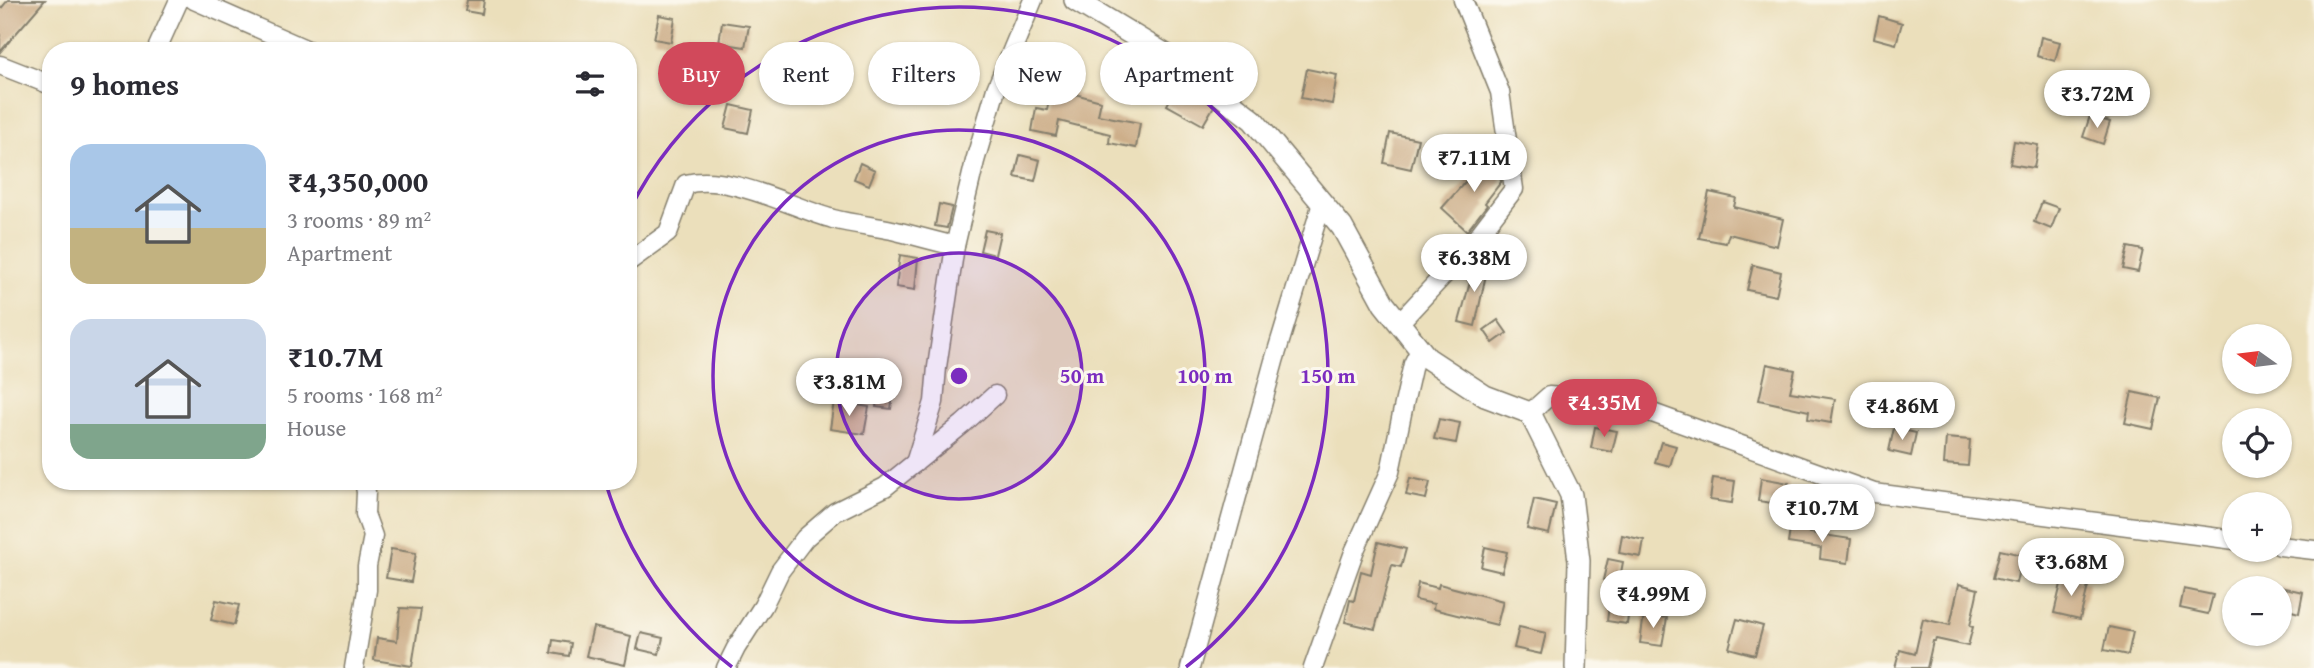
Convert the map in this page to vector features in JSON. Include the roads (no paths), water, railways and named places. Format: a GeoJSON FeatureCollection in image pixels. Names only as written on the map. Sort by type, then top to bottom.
{"type":"FeatureCollection","features":[{"type":"Feature","properties":{"kind":"main road"},"geometry":{"type":"LineString","coordinates":[[1075,0],[1181,64],[1253,120],[1342,227],[1384,304],[1427,358],[1485,396],[1530,414],[1571,495],[1579,561],[1576,668]]}},
{"type":"Feature","properties":{"kind":"street"},"geometry":{"type":"LineString","coordinates":[[160,42],[179,0]]}},
{"type":"Feature","properties":{"kind":"street"},"geometry":{"type":"LineString","coordinates":[[194,0],[290,42]]}},
{"type":"Feature","properties":{"kind":"street"},"geometry":{"type":"LineString","coordinates":[[915,463],[934,402],[955,246],[975,161],[996,89],[1033,0]]}},
{"type":"Feature","properties":{"kind":"street"},"geometry":{"type":"LineString","coordinates":[[1399,323],[1468,249],[1514,189],[1500,92],[1464,0]]}},
{"type":"Feature","properties":{"kind":"street"},"geometry":{"type":"LineString","coordinates":[[0,65],[42,81]]}},
{"type":"Feature","properties":{"kind":"street"},"geometry":{"type":"LineString","coordinates":[[637,255],[668,233],[686,184],[698,181],[719,183],[772,197],[834,219],[893,230],[955,246]]}},
{"type":"Feature","properties":{"kind":"street"},"geometry":{"type":"LineString","coordinates":[[1190,668],[1274,361],[1322,203]]}},
{"type":"Feature","properties":{"kind":"street"},"geometry":{"type":"LineString","coordinates":[[1313,668],[1354,552],[1390,472],[1413,364],[1420,350]]}},
{"type":"Feature","properties":{"kind":"street"},"geometry":{"type":"LineString","coordinates":[[726,668],[763,606],[780,571],[805,538],[835,512],[886,488],[995,395]]}},
{"type":"Feature","properties":{"kind":"street"},"geometry":{"type":"LineString","coordinates":[[1530,414],[1549,396],[1622,402],[1874,493],[2222,538]]}},
{"type":"Feature","properties":{"kind":"street"},"geometry":{"type":"LineString","coordinates":[[354,668],[373,536],[365,514],[365,490]]}},
{"type":"Feature","properties":{"kind":"street"},"geometry":{"type":"LineString","coordinates":[[2292,547],[2314,550]]}}]}
